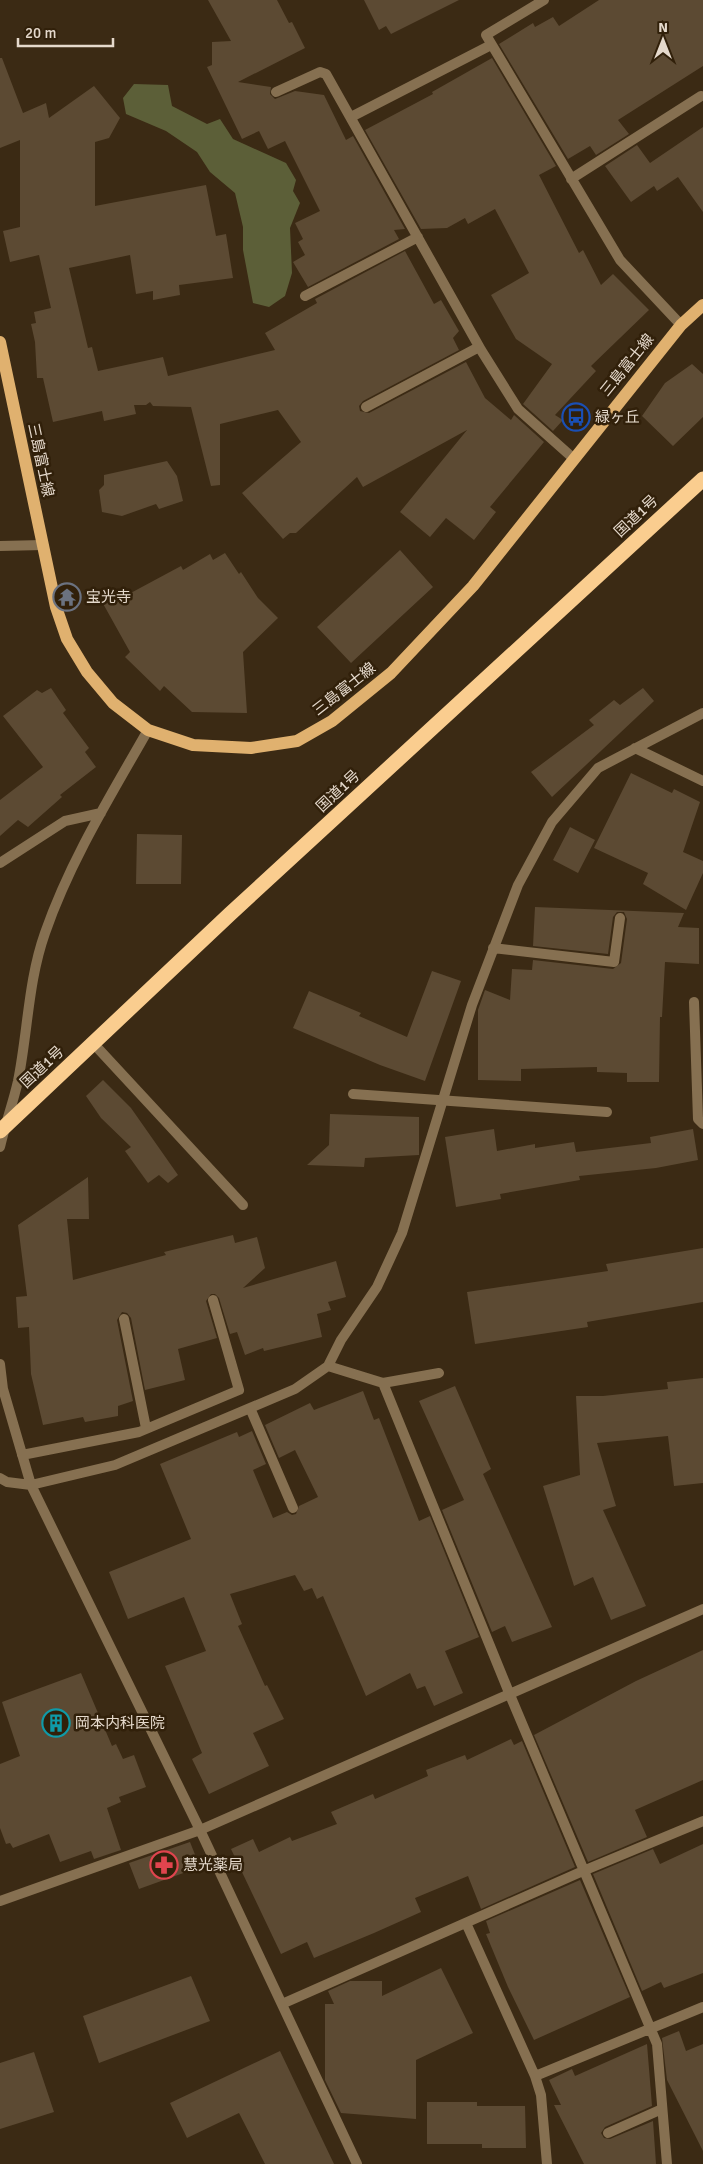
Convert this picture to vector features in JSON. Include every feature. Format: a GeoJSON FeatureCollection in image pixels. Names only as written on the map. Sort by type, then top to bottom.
{"type":"FeatureCollection","features":[{"type":"Feature","properties":{"kind":"highway","name":"国道1号"},"geometry":{"type":"LineString","coordinates":[[2,1128],[703,479]]}},
{"type":"Feature","properties":{"kind":"main road","name":"三島富士線"},"geometry":{"type":"LineString","coordinates":[[0,342],[56,607],[67,639],[87,672],[113,703],[148,730],[193,745],[251,748],[297,741],[332,721],[391,673],[472,586],[681,325],[703,305]]}},
{"type":"Feature","properties":{"kind":"street"},"geometry":{"type":"LineString","coordinates":[[544,0],[486,34],[620,260],[681,325]]}},
{"type":"Feature","properties":{"kind":"street"},"geometry":{"type":"LineString","coordinates":[[351,116],[491,44]]}},
{"type":"Feature","properties":{"kind":"street"},"geometry":{"type":"LineString","coordinates":[[276,92],[320,72],[326,74],[479,347],[518,409],[573,458]]}},
{"type":"Feature","properties":{"kind":"street"},"geometry":{"type":"LineString","coordinates":[[571,179],[701,96]]}},
{"type":"Feature","properties":{"kind":"street"},"geometry":{"type":"LineString","coordinates":[[305,296],[418,237]]}},
{"type":"Feature","properties":{"kind":"street"},"geometry":{"type":"LineString","coordinates":[[366,407],[479,347]]}},
{"type":"Feature","properties":{"kind":"street"},"geometry":{"type":"LineString","coordinates":[[0,546],[42,545]]}},
{"type":"Feature","properties":{"kind":"street"},"geometry":{"type":"LineString","coordinates":[[0,1478],[7,1482],[31,1485],[115,1466],[295,1389],[328,1366],[341,1340],[377,1287],[402,1233],[445,1100],[472,1005],[518,885],[552,822],[598,768],[703,713]]}},
{"type":"Feature","properties":{"kind":"street"},"geometry":{"type":"LineString","coordinates":[[0,1147],[2,1128],[18,1083],[30,990],[45,933],[64,888],[101,813],[148,730]]}},
{"type":"Feature","properties":{"kind":"street"},"geometry":{"type":"LineString","coordinates":[[635,748],[703,781]]}},
{"type":"Feature","properties":{"kind":"street"},"geometry":{"type":"LineString","coordinates":[[0,863],[65,821],[101,813]]}},
{"type":"Feature","properties":{"kind":"street"},"geometry":{"type":"LineString","coordinates":[[493,948],[614,962],[620,918]]}},
{"type":"Feature","properties":{"kind":"street"},"geometry":{"type":"LineString","coordinates":[[694,1002],[698,1119],[703,1124]]}},
{"type":"Feature","properties":{"kind":"street"},"geometry":{"type":"LineString","coordinates":[[93,1043],[243,1204]]}},
{"type":"Feature","properties":{"kind":"street"},"geometry":{"type":"LineString","coordinates":[[353,1094],[607,1112]]}},
{"type":"Feature","properties":{"kind":"street"},"geometry":{"type":"LineString","coordinates":[[22,1455],[146,1428],[239,1390],[213,1300]]}},
{"type":"Feature","properties":{"kind":"street"},"geometry":{"type":"LineString","coordinates":[[124,1319],[146,1428]]}},
{"type":"Feature","properties":{"kind":"street"},"geometry":{"type":"LineString","coordinates":[[0,1364],[3,1389],[31,1485],[200,1830],[357,2164]]}},
{"type":"Feature","properties":{"kind":"street"},"geometry":{"type":"LineString","coordinates":[[328,1366],[382,1383],[439,1373]]}},
{"type":"Feature","properties":{"kind":"street"},"geometry":{"type":"LineString","coordinates":[[382,1383],[583,1871],[657,2044],[667,2164]]}},
{"type":"Feature","properties":{"kind":"street"},"geometry":{"type":"LineString","coordinates":[[250,1408],[293,1508]]}},
{"type":"Feature","properties":{"kind":"street"},"geometry":{"type":"LineString","coordinates":[[0,1901],[200,1830],[510,1695],[703,1608]]}},
{"type":"Feature","properties":{"kind":"street"},"geometry":{"type":"LineString","coordinates":[[282,2004],[583,1871],[703,1822]]}},
{"type":"Feature","properties":{"kind":"street"},"geometry":{"type":"LineString","coordinates":[[466,1923],[535,2076],[541,2095],[546,2164]]}},
{"type":"Feature","properties":{"kind":"street"},"geometry":{"type":"LineString","coordinates":[[535,2076],[651,2030],[703,2007]]}},
{"type":"Feature","properties":{"kind":"street"},"geometry":{"type":"LineString","coordinates":[[608,2133],[662,2110]]}},
{"type":"Feature","properties":{"kind":"green space"},"geometry":{"type":"Polygon","coordinates":[[[134,84],[168,85],[172,106],[207,124],[220,119],[233,139],[286,163],[296,180],[293,191],[300,203],[290,228],[292,273],[285,296],[269,307],[253,303],[243,250],[243,227],[235,193],[210,172],[197,152],[166,131],[126,114],[123,98],[134,84]]]}},
{"type":"Feature","properties":{"kind":"building"},"geometry":{"type":"Polygon","coordinates":[[[208,0],[277,0],[289,23],[292,22],[305,48],[238,82],[271,87],[270,94],[275,99],[295,91],[324,95],[346,140],[353,136],[405,229],[394,230],[399,239],[308,287],[293,262],[305,255],[298,242],[303,239],[295,223],[320,211],[285,141],[268,149],[259,131],[242,139],[207,67],[212,65],[212,42],[231,41],[208,0]]]}},
{"type":"Feature","properties":{"kind":"building"},"geometry":{"type":"Polygon","coordinates":[[[364,0],[459,0],[391,34],[386,26],[379,30],[364,0]]]}},
{"type":"Feature","properties":{"kind":"building"},"geometry":{"type":"Polygon","coordinates":[[[599,0],[703,0],[703,66],[618,120],[629,134],[596,155],[590,146],[568,159],[499,44],[533,23],[535,27],[553,17],[559,26],[599,0]]]}},
{"type":"Feature","properties":{"kind":"building"},"geometry":{"type":"Polygon","coordinates":[[[0,58],[2,58],[23,113],[46,103],[49,118],[94,86],[120,118],[109,138],[95,142],[95,206],[206,185],[216,236],[226,234],[233,278],[179,285],[180,295],[153,300],[153,291],[136,294],[130,255],[69,268],[88,348],[92,347],[98,371],[163,357],[168,376],[275,350],[265,333],[317,303],[315,299],[405,251],[434,304],[441,300],[459,331],[453,338],[459,350],[363,401],[359,406],[360,411],[369,413],[466,362],[485,398],[511,420],[514,415],[544,442],[490,507],[496,512],[474,540],[446,518],[430,537],[400,512],[467,430],[363,487],[357,477],[296,533],[290,533],[283,539],[242,493],[301,442],[278,410],[220,424],[220,485],[211,486],[191,407],[153,406],[150,402],[146,405],[134,405],[136,414],[104,421],[102,411],[53,422],[43,378],[37,378],[35,342],[31,324],[36,323],[34,312],[51,308],[39,255],[10,262],[3,231],[20,227],[20,140],[0,148],[0,58]]]}},
{"type":"Feature","properties":{"kind":"building"},"geometry":{"type":"Polygon","coordinates":[[[492,58],[556,166],[539,175],[579,253],[583,250],[601,285],[613,274],[649,310],[591,366],[596,371],[555,415],[563,420],[553,431],[523,404],[552,364],[516,339],[491,295],[529,273],[495,209],[468,224],[465,218],[447,228],[421,229],[365,130],[433,94],[432,92],[492,58]]]}},
{"type":"Feature","properties":{"kind":"building"},"geometry":{"type":"Polygon","coordinates":[[[703,127],[703,212],[678,177],[657,191],[654,186],[631,202],[605,166],[637,145],[650,163],[703,127]]]}},
{"type":"Feature","properties":{"kind":"building"},"geometry":{"type":"Polygon","coordinates":[[[692,364],[703,374],[703,417],[673,446],[642,416],[665,383],[692,364]]]}},
{"type":"Feature","properties":{"kind":"building"},"geometry":{"type":"Polygon","coordinates":[[[167,461],[177,476],[183,501],[159,509],[156,504],[122,516],[102,512],[99,490],[104,485],[104,475],[167,461]]]}},
{"type":"Feature","properties":{"kind":"building"},"geometry":{"type":"Polygon","coordinates":[[[400,550],[433,587],[351,663],[317,627],[400,550]]]}},
{"type":"Feature","properties":{"kind":"building"},"geometry":{"type":"Polygon","coordinates":[[[225,553],[239,574],[241,572],[258,598],[278,618],[243,652],[247,713],[192,712],[164,686],[160,691],[125,657],[130,652],[101,600],[123,588],[127,595],[181,566],[183,570],[210,554],[213,560],[225,553]]]}},
{"type":"Feature","properties":{"kind":"building"},"geometry":{"type":"Polygon","coordinates":[[[51,688],[66,710],[63,713],[89,748],[85,752],[96,767],[60,795],[62,797],[28,827],[18,820],[0,836],[0,800],[43,767],[3,716],[37,690],[42,693],[51,688]]]}},
{"type":"Feature","properties":{"kind":"building"},"geometry":{"type":"Polygon","coordinates":[[[643,688],[654,701],[552,797],[531,772],[594,725],[589,720],[614,700],[620,705],[643,688]]]}},
{"type":"Feature","properties":{"kind":"building"},"geometry":{"type":"Polygon","coordinates":[[[631,773],[672,793],[674,789],[700,802],[683,852],[703,861],[703,873],[686,910],[643,884],[648,873],[594,848],[631,773]]]}},
{"type":"Feature","properties":{"kind":"building"},"geometry":{"type":"Polygon","coordinates":[[[570,827],[595,840],[578,873],[553,860],[570,827]]]}},
{"type":"Feature","properties":{"kind":"building"},"geometry":{"type":"Polygon","coordinates":[[[137,834],[182,835],[181,884],[136,884],[137,834]]]}},
{"type":"Feature","properties":{"kind":"building"},"geometry":{"type":"Polygon","coordinates":[[[535,907],[684,913],[678,927],[699,928],[699,964],[665,962],[662,1017],[660,1017],[659,1082],[627,1082],[627,1073],[597,1072],[597,1067],[521,1069],[521,1081],[478,1080],[478,1010],[485,990],[510,1000],[512,969],[532,970],[533,960],[613,969],[621,963],[627,919],[624,912],[617,912],[613,917],[608,954],[533,946],[535,907]]]}},
{"type":"Feature","properties":{"kind":"building"},"geometry":{"type":"Polygon","coordinates":[[[432,971],[461,981],[425,1081],[380,1065],[293,1028],[309,991],[361,1013],[359,1016],[407,1037],[432,971]]]}},
{"type":"Feature","properties":{"kind":"building"},"geometry":{"type":"Polygon","coordinates":[[[103,1080],[131,1108],[178,1175],[168,1183],[159,1175],[148,1183],[125,1151],[131,1147],[101,1118],[86,1096],[103,1080]]]}},
{"type":"Feature","properties":{"kind":"building"},"geometry":{"type":"Polygon","coordinates":[[[330,1114],[419,1117],[419,1155],[365,1158],[364,1167],[307,1165],[329,1145],[330,1114]]]}},
{"type":"Feature","properties":{"kind":"building"},"geometry":{"type":"Polygon","coordinates":[[[494,1129],[497,1151],[535,1144],[535,1148],[574,1142],[576,1152],[651,1143],[650,1137],[693,1129],[698,1160],[656,1168],[579,1176],[580,1180],[500,1194],[501,1199],[456,1207],[445,1137],[494,1129]]]}},
{"type":"Feature","properties":{"kind":"building"},"geometry":{"type":"Polygon","coordinates":[[[88,1177],[89,1219],[67,1219],[73,1280],[166,1255],[164,1252],[233,1235],[235,1243],[257,1237],[265,1268],[243,1288],[336,1261],[346,1297],[328,1302],[331,1310],[317,1314],[322,1337],[264,1351],[263,1348],[245,1355],[237,1332],[230,1334],[219,1298],[215,1294],[211,1294],[206,1301],[217,1338],[178,1349],[185,1380],[145,1390],[131,1318],[127,1313],[122,1312],[117,1320],[133,1401],[118,1406],[118,1416],[85,1422],[83,1417],[43,1425],[31,1374],[29,1327],[18,1328],[16,1297],[27,1296],[18,1225],[88,1177]]]}},
{"type":"Feature","properties":{"kind":"building"},"geometry":{"type":"Polygon","coordinates":[[[703,1248],[703,1302],[587,1322],[588,1327],[475,1344],[467,1292],[608,1271],[606,1264],[703,1248]]]}},
{"type":"Feature","properties":{"kind":"building"},"geometry":{"type":"Polygon","coordinates":[[[703,1378],[703,1483],[674,1486],[668,1436],[597,1443],[616,1506],[603,1510],[646,1606],[611,1620],[593,1577],[574,1586],[543,1486],[580,1475],[576,1396],[603,1396],[668,1389],[667,1382],[703,1378]]]}},
{"type":"Feature","properties":{"kind":"building"},"geometry":{"type":"Polygon","coordinates":[[[455,1386],[491,1469],[483,1474],[552,1627],[512,1642],[505,1626],[492,1632],[442,1510],[464,1500],[419,1401],[455,1386]]]}},
{"type":"Feature","properties":{"kind":"building"},"geometry":{"type":"Polygon","coordinates":[[[363,1391],[374,1420],[379,1418],[419,1521],[430,1516],[479,1637],[445,1651],[463,1693],[434,1706],[425,1686],[417,1689],[410,1673],[366,1696],[323,1596],[317,1599],[312,1588],[304,1591],[295,1575],[230,1594],[242,1624],[238,1626],[265,1686],[267,1685],[284,1719],[253,1733],[269,1766],[209,1794],[192,1759],[202,1753],[165,1666],[206,1651],[184,1597],[128,1619],[109,1572],[191,1539],[160,1464],[237,1432],[239,1437],[252,1431],[266,1464],[253,1470],[273,1518],[287,1512],[292,1515],[296,1514],[299,1506],[318,1497],[295,1450],[279,1458],[265,1425],[310,1403],[314,1410],[363,1391]]]}},
{"type":"Feature","properties":{"kind":"building"},"geometry":{"type":"Polygon","coordinates":[[[703,1650],[703,1780],[635,1810],[647,1837],[588,1862],[534,1735],[636,1681],[703,1650]]]}},
{"type":"Feature","properties":{"kind":"building"},"geometry":{"type":"Polygon","coordinates":[[[81,1673],[112,1746],[116,1744],[123,1759],[134,1755],[146,1787],[119,1797],[121,1802],[107,1808],[121,1850],[94,1859],[91,1851],[60,1862],[49,1834],[13,1848],[10,1843],[6,1844],[0,1828],[0,1764],[20,1756],[2,1702],[81,1673]]]}},
{"type":"Feature","properties":{"kind":"building"},"geometry":{"type":"Polygon","coordinates":[[[511,1739],[514,1745],[522,1741],[575,1867],[481,1909],[468,1876],[415,1898],[421,1912],[374,1933],[314,1958],[307,1942],[281,1954],[231,1849],[253,1839],[259,1852],[290,1837],[292,1841],[337,1824],[331,1812],[373,1794],[375,1799],[428,1776],[426,1770],[465,1755],[467,1760],[511,1739]]]}},
{"type":"Feature","properties":{"kind":"building","name":"慧光薬局"},"geometry":{"type":"Polygon","coordinates":[[[190,1842],[200,1867],[139,1889],[129,1863],[190,1842]]]}},
{"type":"Feature","properties":{"kind":"building"},"geometry":{"type":"Polygon","coordinates":[[[703,1844],[703,1973],[664,1988],[661,1982],[642,1991],[593,1874],[653,1849],[660,1864],[703,1844]]]}},
{"type":"Feature","properties":{"kind":"building"},"geometry":{"type":"Polygon","coordinates":[[[580,1880],[630,1997],[534,2040],[508,1987],[486,1934],[490,1933],[486,1921],[580,1880]]]}},
{"type":"Feature","properties":{"kind":"building"},"geometry":{"type":"Polygon","coordinates":[[[441,1968],[473,2033],[416,2060],[416,2119],[341,2113],[325,2080],[325,2004],[334,2004],[328,1991],[350,1981],[382,1981],[382,1996],[441,1968]]]}},
{"type":"Feature","properties":{"kind":"building"},"geometry":{"type":"Polygon","coordinates":[[[191,1976],[210,2021],[99,2063],[83,2016],[191,1976]]]}},
{"type":"Feature","properties":{"kind":"building"},"geometry":{"type":"Polygon","coordinates":[[[679,2031],[686,2051],[703,2044],[703,2151],[667,2080],[662,2038],[679,2031]]]}},
{"type":"Feature","properties":{"kind":"building"},"geometry":{"type":"Polygon","coordinates":[[[647,2044],[652,2106],[605,2127],[601,2133],[604,2138],[610,2139],[653,2121],[656,2164],[584,2164],[554,2105],[561,2105],[549,2080],[572,2069],[575,2076],[647,2044]]]}},
{"type":"Feature","properties":{"kind":"building"},"geometry":{"type":"Polygon","coordinates":[[[280,2051],[334,2164],[265,2164],[239,2113],[187,2138],[170,2103],[280,2051]]]}},
{"type":"Feature","properties":{"kind":"building"},"geometry":{"type":"Polygon","coordinates":[[[34,2052],[54,2112],[0,2129],[0,2063],[34,2052]]]}},
{"type":"Feature","properties":{"kind":"building"},"geometry":{"type":"Polygon","coordinates":[[[427,2102],[477,2102],[477,2106],[525,2106],[526,2148],[482,2148],[482,2144],[427,2144],[427,2102]]]}},
{"type":"Feature","properties":{"kind":"place","name":"緑ヶ丘"},"geometry":{"type":"Point","coordinates":[576,417]}},
{"type":"Feature","properties":{"kind":"place","name":"宝光寺"},"geometry":{"type":"Point","coordinates":[67,597]}},
{"type":"Feature","properties":{"kind":"place","name":"岡本内科医院"},"geometry":{"type":"Point","coordinates":[56,1723]}},
{"type":"Feature","properties":{"kind":"place","name":"慧光薬局"},"geometry":{"type":"Point","coordinates":[164,1865]}}]}
